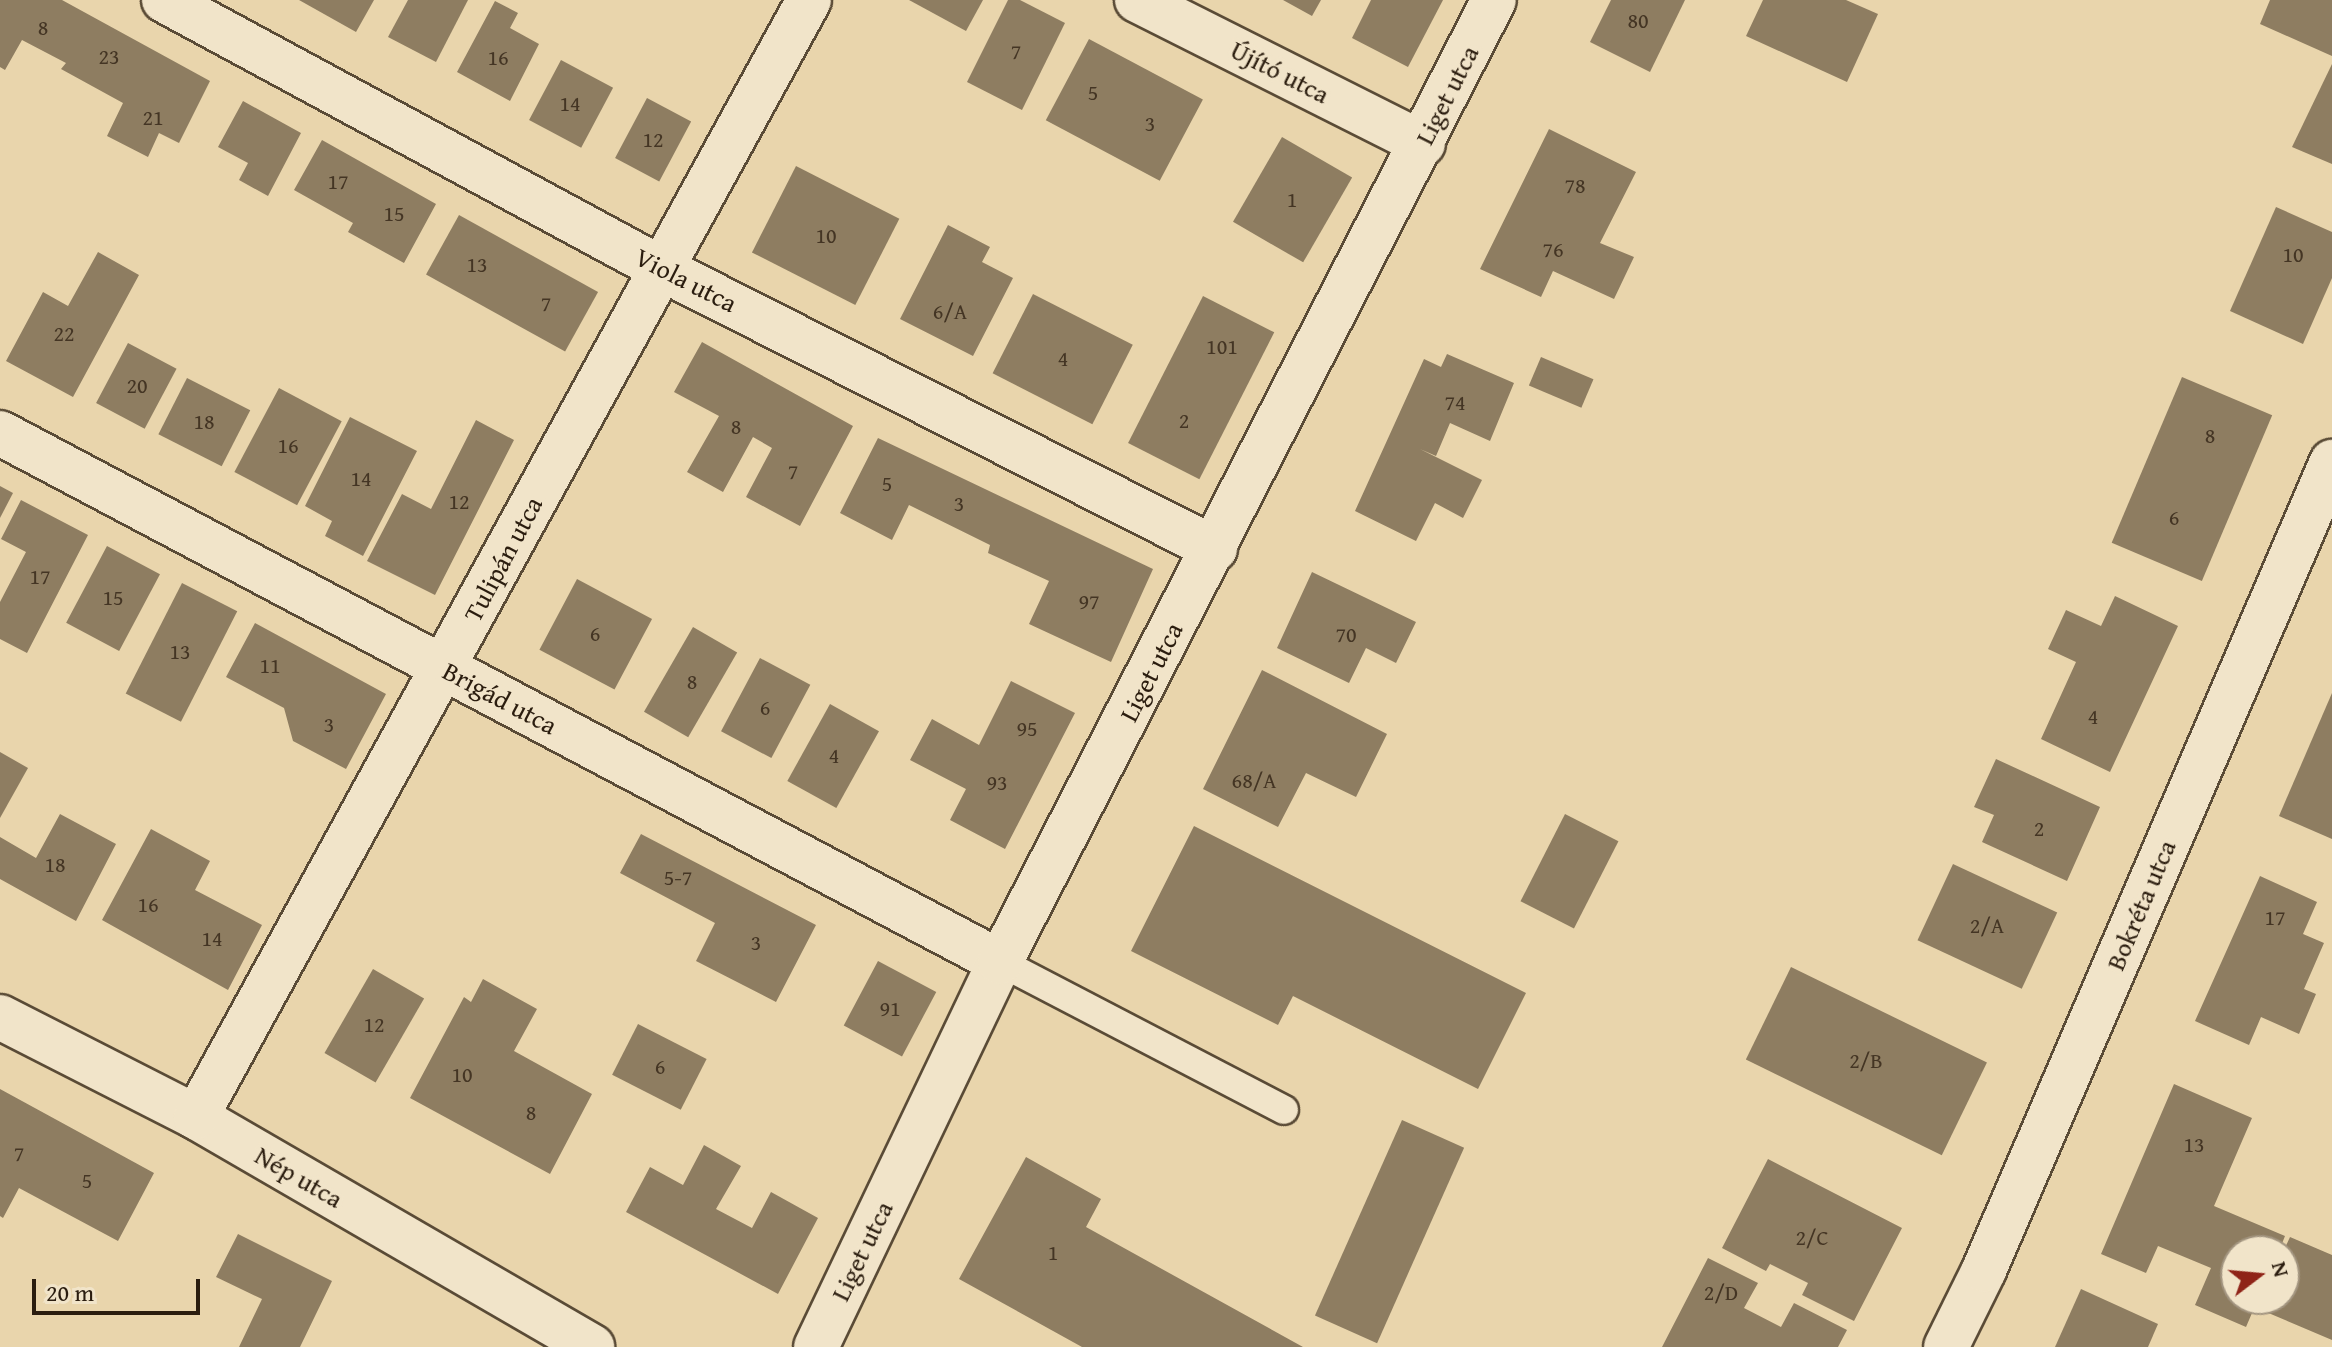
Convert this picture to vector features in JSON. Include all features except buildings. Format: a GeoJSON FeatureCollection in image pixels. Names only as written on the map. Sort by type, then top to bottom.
{"type":"FeatureCollection","features":[{"type":"Feature","properties":{"kind":"street","name":"Viola utca"},"geometry":{"type":"LineString","coordinates":[[164,0],[660,268],[1215,549]]}},
{"type":"Feature","properties":{"kind":"street","name":"Tulipán utca"},"geometry":{"type":"LineString","coordinates":[[196,1117],[809,0]]}},
{"type":"Feature","properties":{"kind":"street","name":"Újító utca"},"geometry":{"type":"LineString","coordinates":[[1137,0],[1423,144]]}},
{"type":"Feature","properties":{"kind":"street","name":"Liget utca"},"geometry":{"type":"LineString","coordinates":[[816,1347],[1000,962],[1423,144],[1494,0]]}},
{"type":"Feature","properties":{"kind":"street","name":"Brigád utca"},"geometry":{"type":"LineString","coordinates":[[0,433],[1000,962]]}},
{"type":"Feature","properties":{"kind":"street","name":"Bokréta utca"},"geometry":{"type":"LineString","coordinates":[[1946,1347],[1984,1270],[2332,462]]}},
{"type":"Feature","properties":{"kind":"street","name":"Nép utca"},"geometry":{"type":"LineString","coordinates":[[0,1017],[196,1117],[592,1347]]}},
{"type":"Feature","properties":{"kind":"lane"},"geometry":{"type":"LineString","coordinates":[[1000,962],[1284,1110]]}}]}
